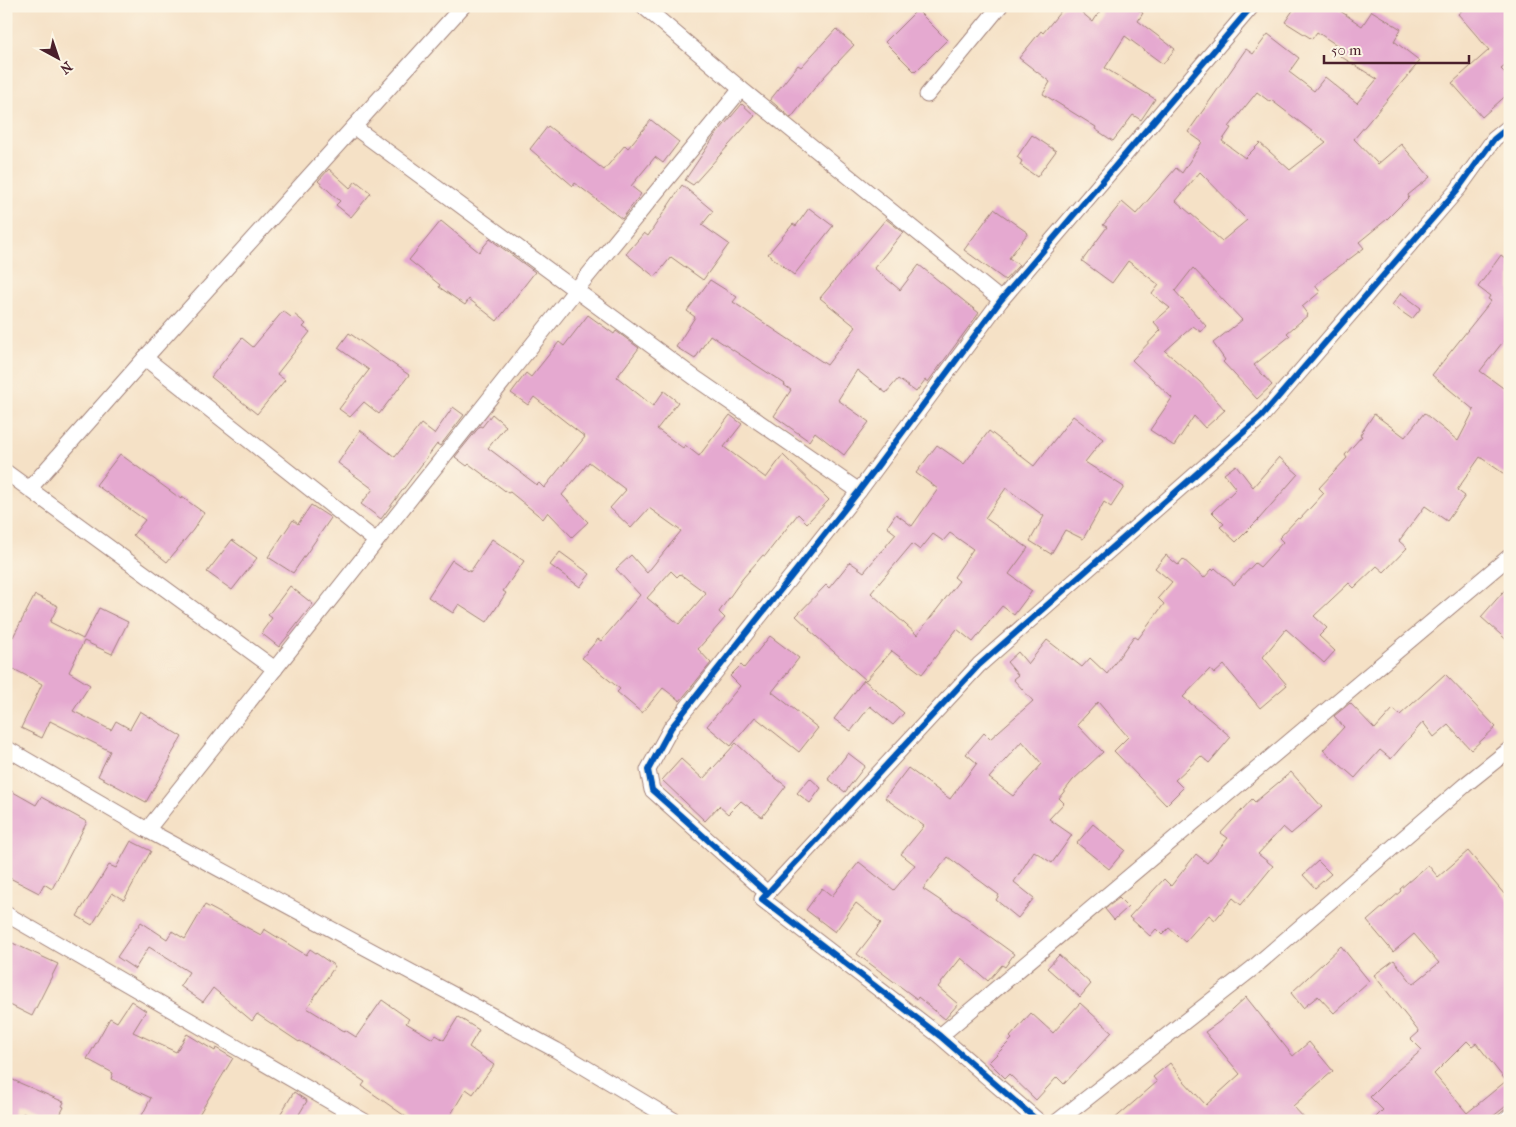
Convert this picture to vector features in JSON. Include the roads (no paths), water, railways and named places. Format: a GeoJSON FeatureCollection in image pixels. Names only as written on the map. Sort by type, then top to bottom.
{"type":"FeatureCollection","features":[{"type":"Feature","properties":{"kind":"street"},"geometry":{"type":"LineString","coordinates":[[30,488],[144,358],[463,6]]}},
{"type":"Feature","properties":{"kind":"street"},"geometry":{"type":"LineString","coordinates":[[643,6],[741,89],[1001,300]]}},
{"type":"Feature","properties":{"kind":"street"},"geometry":{"type":"LineString","coordinates":[[927,95],[1000,6]]}},
{"type":"Feature","properties":{"kind":"street"},"geometry":{"type":"LineString","coordinates":[[767,893],[652,790],[648,770],[672,728],[859,491],[1001,300],[1252,6]]}},
{"type":"Feature","properties":{"kind":"street"},"geometry":{"type":"LineString","coordinates":[[147,830],[574,291],[741,89]]}},
{"type":"Feature","properties":{"kind":"street"},"geometry":{"type":"LineString","coordinates":[[1038,1121],[940,1036],[762,899],[979,665],[1261,417],[1458,190],[1494,139],[1510,126]]}},
{"type":"Feature","properties":{"kind":"street"},"geometry":{"type":"LineString","coordinates":[[354,127],[574,291],[698,380],[859,491]]}},
{"type":"Feature","properties":{"kind":"street"},"geometry":{"type":"LineString","coordinates":[[144,358],[376,541]]}},
{"type":"Feature","properties":{"kind":"street"},"geometry":{"type":"LineString","coordinates":[[6,472],[275,669]]}},
{"type":"Feature","properties":{"kind":"street"},"geometry":{"type":"LineString","coordinates":[[940,1036],[1510,556]]}},
{"type":"Feature","properties":{"kind":"street"},"geometry":{"type":"LineString","coordinates":[[6,748],[147,830],[556,1050],[675,1121]]}},
{"type":"Feature","properties":{"kind":"street"},"geometry":{"type":"LineString","coordinates":[[1058,1121],[1253,968],[1464,785],[1510,749]]}},
{"type":"Feature","properties":{"kind":"street"},"geometry":{"type":"LineString","coordinates":[[6,914],[364,1121]]}},
{"type":"Feature","properties":{"kind":"street"},"geometry":{"type":"LineString","coordinates":[[1504,1121],[1510,1116]]}}]}
